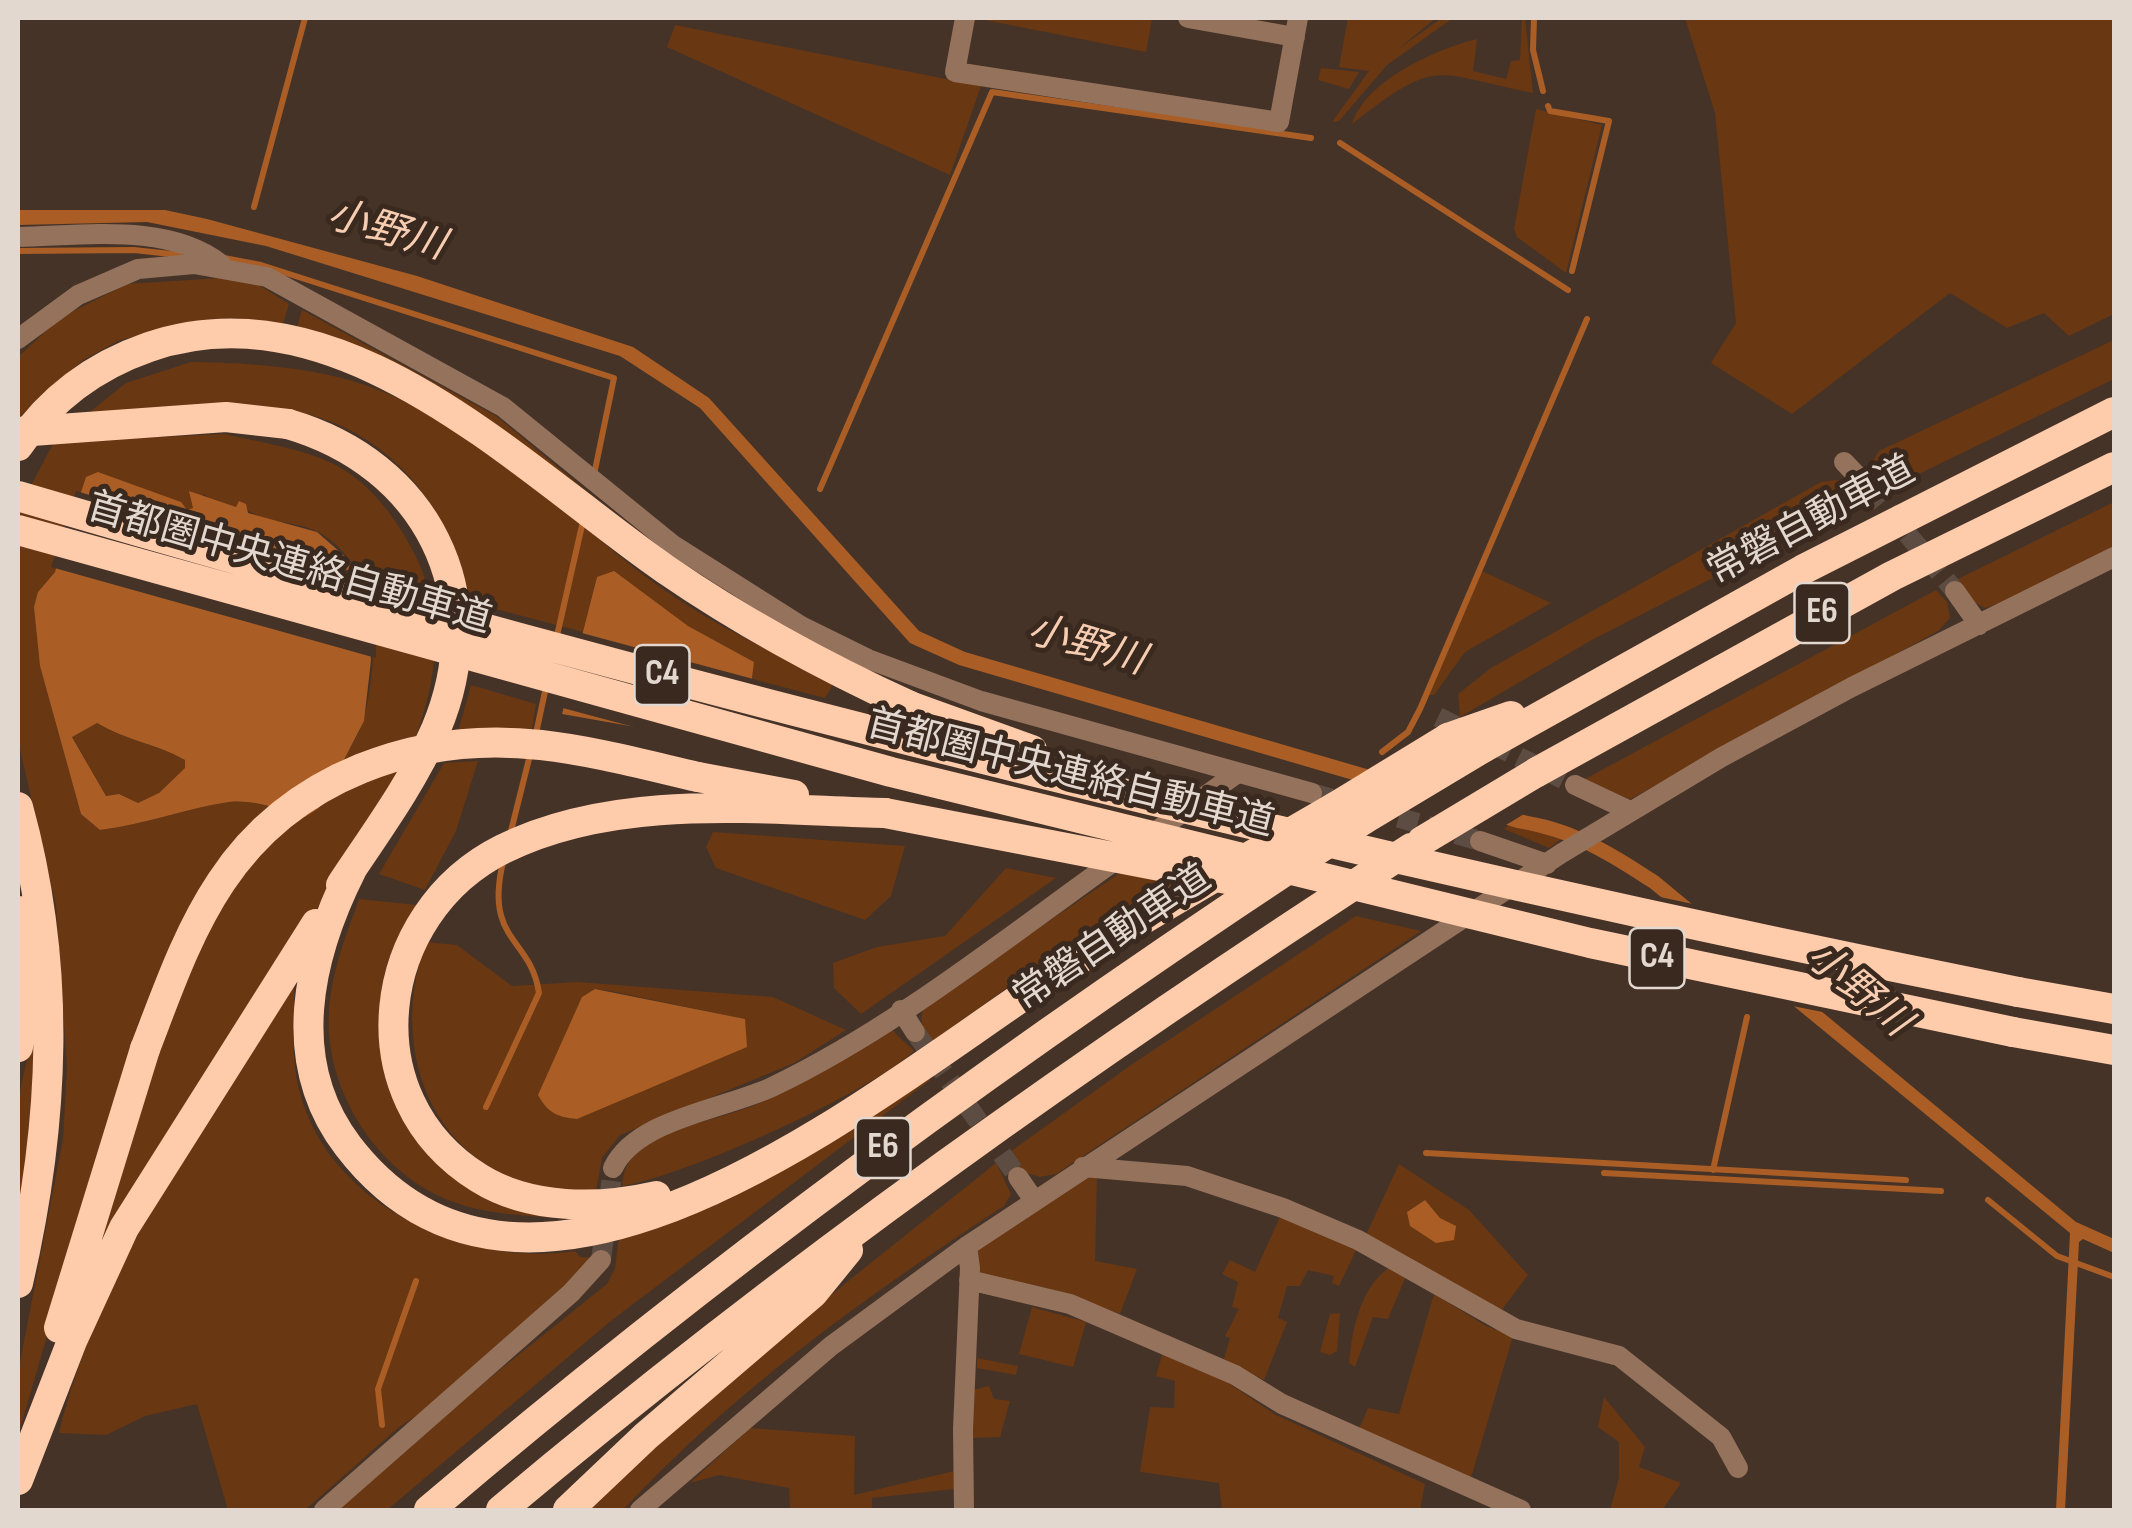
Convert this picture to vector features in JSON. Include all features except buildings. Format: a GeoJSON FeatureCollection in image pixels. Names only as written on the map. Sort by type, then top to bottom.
{"type":"FeatureCollection","features":[{"type":"Feature","properties":{"kind":"highway"},"geometry":{"type":"LineString","coordinates":[[18,446],[49,407],[101,368],[161,343],[194,336],[262,335],[299,343],[370,369],[441,406],[508,450],[669,572],[774,638],[866,686],[996,738],[1109,774],[1253,809],[1310,837]]}},
{"type":"Feature","properties":{"kind":"highway","name":"常磐自動車道"},"geometry":{"type":"LineString","coordinates":[[429,1510],[666,1314],[884,1147],[1059,1022],[1363,820],[1584,689],[1802,570],[2114,412]]}},
{"type":"Feature","properties":{"kind":"highway"},"geometry":{"type":"LineString","coordinates":[[18,432],[226,418],[288,424],[345,445],[407,495],[436,541],[456,623],[453,672],[436,728],[352,869],[124,1228],[47,1386]]}},
{"type":"Feature","properties":{"kind":"highway","name":"E6"},"geometry":{"type":"LineString","coordinates":[[501,1510],[743,1313],[1080,1066],[1422,841],[1537,772],[1892,576],[2114,467]]}},
{"type":"Feature","properties":{"kind":"highway","name":"首都圏中央連絡自動車道"},"geometry":{"type":"LineString","coordinates":[[18,496],[623,664],[1310,837],[1807,948],[2114,1010]]}},
{"type":"Feature","properties":{"kind":"highway","name":"首都圏中央連絡自動車道"},"geometry":{"type":"LineString","coordinates":[[18,530],[890,772],[1302,874],[1875,1006],[2114,1050]]}},
{"type":"Feature","properties":{"kind":"highway"},"geometry":{"type":"LineString","coordinates":[[352,869],[320,936],[308,1016],[313,1070],[344,1140],[377,1180],[418,1210],[490,1236],[572,1236],[648,1215],[714,1188],[849,1112],[1323,800],[1448,738],[1584,689]]}},
{"type":"Feature","properties":{"kind":"highway"},"geometry":{"type":"LineString","coordinates":[[18,1477],[146,1049],[188,941],[222,880],[241,856],[308,796],[391,756],[451,744],[537,745],[1227,880],[1302,874]]}},
{"type":"Feature","properties":{"kind":"highway"},"geometry":{"type":"LineString","coordinates":[[18,807],[44,931],[50,1048],[43,1152],[18,1283]]}},
{"type":"Feature","properties":{"kind":"highway"},"geometry":{"type":"LineString","coordinates":[[849,1112],[723,1171],[653,1196],[574,1204],[499,1188],[470,1171],[442,1145],[412,1104],[403,1082],[393,1007],[396,979],[414,931],[464,873],[503,849],[565,828],[690,811],[885,813]]}},
{"type":"Feature","properties":{"kind":"highway"},"geometry":{"type":"LineString","coordinates":[[18,863],[25,942],[18,1048]]}},
{"type":"Feature","properties":{"kind":"highway"},"geometry":{"type":"LineString","coordinates":[[568,1510],[646,1436],[813,1293],[878,1213]]}},
{"type":"Feature","properties":{"kind":"street"},"geometry":{"type":"LineString","coordinates":[[965,18],[955,72],[1279,122],[1296,27],[1188,18]]}},
{"type":"Feature","properties":{"kind":"street"},"geometry":{"type":"LineString","coordinates":[[18,237],[169,240],[206,252],[223,266]]}},
{"type":"Feature","properties":{"kind":"street"},"geometry":{"type":"LineString","coordinates":[[18,339],[45,315],[107,279],[168,265],[223,266],[266,277],[503,407],[673,545],[818,634],[920,682],[1323,800]]}},
{"type":"Feature","properties":{"kind":"street"},"geometry":{"type":"LineString","coordinates":[[1844,462],[1869,488]]}},
{"type":"Feature","properties":{"kind":"street"},"geometry":{"type":"LineString","coordinates":[[640,1510],[831,1346],[967,1246],[1554,858],[1852,687],[2114,557]]}},
{"type":"Feature","properties":{"kind":"street"},"geometry":{"type":"LineString","coordinates":[[1955,591],[1979,625]]}},
{"type":"Feature","properties":{"kind":"street"},"geometry":{"type":"LineString","coordinates":[[614,1168],[620,1154],[647,1133],[808,1070],[901,1010],[1236,774]]}},
{"type":"Feature","properties":{"kind":"street"},"geometry":{"type":"LineString","coordinates":[[1576,785],[1630,811]]}},
{"type":"Feature","properties":{"kind":"street"},"geometry":{"type":"LineString","coordinates":[[1480,841],[1554,858]]}},
{"type":"Feature","properties":{"kind":"street"},"geometry":{"type":"LineString","coordinates":[[901,1010],[915,1032]]}},
{"type":"Feature","properties":{"kind":"street"},"geometry":{"type":"LineString","coordinates":[[1083,1167],[1186,1176],[1283,1208],[1358,1240],[1516,1329],[1619,1356],[1721,1436],[1738,1468]]}},
{"type":"Feature","properties":{"kind":"street"},"geometry":{"type":"LineString","coordinates":[[1018,1177],[1034,1199]]}},
{"type":"Feature","properties":{"kind":"street"},"geometry":{"type":"LineString","coordinates":[[964,1510],[967,1246]]}},
{"type":"Feature","properties":{"kind":"street"},"geometry":{"type":"LineString","coordinates":[[324,1510],[572,1293],[601,1260]]}},
{"type":"Feature","properties":{"kind":"street"},"geometry":{"type":"LineString","coordinates":[[969,1280],[1070,1304],[1235,1375],[1314,1419],[1521,1510]]}},
{"type":"Feature","properties":{"kind":"shaded area"},"geometry":{"type":"Polygon","coordinates":[[[975,18],[1144,18],[1152,19],[1146,52],[975,18]]]}},
{"type":"Feature","properties":{"kind":"shaded area"},"geometry":{"type":"Polygon","coordinates":[[[1348,18],[1436,18],[1398,49],[1442,18],[1453,18],[1387,65],[1339,121],[1332,122],[1369,71],[1339,67],[1348,18]]]}},
{"type":"Feature","properties":{"kind":"shaded area"},"geometry":{"type":"Polygon","coordinates":[[[1522,18],[1533,93],[1437,76],[1403,88],[1352,124],[1360,108],[1387,80],[1423,59],[1477,39],[1473,71],[1506,79],[1511,61],[1520,60],[1522,18]]]}},
{"type":"Feature","properties":{"kind":"shaded area"},"geometry":{"type":"Polygon","coordinates":[[[1685,18],[2114,18],[2114,314],[2069,336],[2044,313],[2007,328],[1950,293],[1792,414],[1711,363],[1736,323],[1715,113],[1685,18]]]}},
{"type":"Feature","properties":{"kind":"shaded area"},"geometry":{"type":"Polygon","coordinates":[[[675,25],[981,86],[950,175],[667,47],[675,25]]]}},
{"type":"Feature","properties":{"kind":"shaded area"},"geometry":{"type":"Polygon","coordinates":[[[1321,68],[1359,72],[1349,89],[1318,80],[1321,68]]]}},
{"type":"Feature","properties":{"kind":"shaded area"},"geometry":{"type":"Polygon","coordinates":[[[1536,109],[1602,125],[1566,273],[1517,237],[1514,229],[1536,109]]]}},
{"type":"Feature","properties":{"kind":"shaded area"},"geometry":{"type":"Polygon","coordinates":[[[18,210],[165,210],[207,219],[417,276],[633,347],[709,398],[919,631],[965,652],[1564,825],[1658,876],[2076,1222],[2114,1239],[2114,1253],[2083,1239],[2079,1242],[2065,1510],[2056,1510],[2070,1233],[1634,877],[1554,837],[959,665],[910,643],[700,408],[620,356],[266,246],[147,222],[18,225],[18,210]]]}},
{"type":"Feature","properties":{"kind":"shaded area"},"geometry":{"type":"Polygon","coordinates":[[[221,278],[257,284],[289,304],[282,327],[237,318],[209,319],[120,340],[83,360],[18,418],[18,357],[60,318],[127,284],[221,278]]]}},
{"type":"Feature","properties":{"kind":"shaded area"},"geometry":{"type":"Polygon","coordinates":[[[302,310],[496,416],[629,526],[296,330],[302,310]]]}},
{"type":"Feature","properties":{"kind":"shaded area"},"geometry":{"type":"Polygon","coordinates":[[[2114,340],[2114,379],[1886,490],[1872,462],[1879,451],[2114,340]]]}},
{"type":"Feature","properties":{"kind":"shaded area"},"geometry":{"type":"Polygon","coordinates":[[[191,362],[265,365],[339,377],[415,407],[506,466],[667,592],[749,641],[835,681],[825,698],[748,678],[754,662],[597,577],[583,632],[469,602],[448,534],[409,476],[354,432],[321,418],[271,409],[86,415],[126,383],[191,362]]]}},
{"type":"Feature","properties":{"kind":"shaded area"},"geometry":{"type":"Polygon","coordinates":[[[225,434],[300,451],[341,468],[383,506],[414,553],[433,610],[433,668],[419,727],[394,785],[327,895],[162,1142],[118,1220],[82,1301],[163,1031],[139,1020],[18,1436],[18,1373],[63,1139],[67,1067],[56,906],[18,740],[18,510],[54,442],[225,434]],[[204,494],[193,509],[55,572],[38,592],[40,666],[81,814],[100,830],[239,801],[305,817],[346,755],[364,718],[373,641],[364,589],[353,566],[337,546],[316,531],[255,515],[239,502],[237,508],[214,503],[204,494]]]}},
{"type":"Feature","properties":{"kind":"shaded area"},"geometry":{"type":"Polygon","coordinates":[[[98,472],[181,502],[187,510],[193,508],[189,491],[236,507],[239,501],[246,504],[248,513],[317,532],[348,559],[365,583],[371,660],[364,721],[319,808],[305,817],[258,804],[229,802],[100,830],[81,814],[40,666],[34,607],[38,592],[55,572],[86,477],[98,472]],[[97,723],[72,737],[106,796],[119,794],[138,803],[159,793],[185,768],[185,760],[97,723]]]}},
{"type":"Feature","properties":{"kind":"shaded area"},"geometry":{"type":"Polygon","coordinates":[[[1821,482],[1850,482],[1866,499],[1590,641],[1460,717],[1458,694],[1491,668],[1821,482]]]}},
{"type":"Feature","properties":{"kind":"shaded area"},"geometry":{"type":"Polygon","coordinates":[[[2114,502],[2114,548],[2001,603],[1985,608],[1968,599],[1958,579],[2114,502]]]}},
{"type":"Feature","properties":{"kind":"shaded area"},"geometry":{"type":"Polygon","coordinates":[[[614,571],[688,626],[754,662],[743,746],[562,714],[597,577],[614,571]]]}},
{"type":"Feature","properties":{"kind":"shaded area"},"geometry":{"type":"Polygon","coordinates":[[[1482,571],[1551,603],[1465,652],[1434,695],[1426,695],[1482,571]]]}},
{"type":"Feature","properties":{"kind":"shaded area"},"geometry":{"type":"Polygon","coordinates":[[[1936,590],[1947,602],[1950,618],[1938,631],[1636,796],[1626,801],[1583,780],[1936,590]]]}},
{"type":"Feature","properties":{"kind":"shaded area"},"geometry":{"type":"Polygon","coordinates":[[[471,685],[536,704],[531,735],[458,732],[471,685]]]}},
{"type":"Feature","properties":{"kind":"shaded area"},"geometry":{"type":"Polygon","coordinates":[[[97,723],[185,760],[185,768],[159,793],[138,803],[119,794],[106,796],[72,736],[97,723]]]}},
{"type":"Feature","properties":{"kind":"shaded area"},"geometry":{"type":"Polygon","coordinates":[[[478,761],[456,831],[425,890],[379,874],[444,763],[478,761]]]}},
{"type":"Feature","properties":{"kind":"shaded area"},"geometry":{"type":"Polygon","coordinates":[[[1509,825],[1564,837],[1549,848],[1504,829],[1509,825]]]}},
{"type":"Feature","properties":{"kind":"shaded area"},"geometry":{"type":"Polygon","coordinates":[[[713,832],[905,846],[891,896],[865,920],[716,868],[706,847],[713,832]]]}},
{"type":"Feature","properties":{"kind":"shaded area"},"geometry":{"type":"Polygon","coordinates":[[[1006,868],[1056,878],[861,1014],[834,988],[833,963],[877,947],[945,936],[1006,868]]]}},
{"type":"Feature","properties":{"kind":"shaded area"},"geometry":{"type":"Polygon","coordinates":[[[1120,873],[1173,884],[1048,959],[932,1041],[922,1024],[926,1004],[1120,873]]]}},
{"type":"Feature","properties":{"kind":"shaded area"},"geometry":{"type":"Polygon","coordinates":[[[359,899],[417,905],[402,929],[384,975],[380,1022],[389,1070],[417,1135],[433,1158],[467,1186],[547,1217],[480,1209],[441,1197],[394,1165],[357,1120],[335,1067],[329,1010],[336,967],[359,899]]]}},
{"type":"Feature","properties":{"kind":"shaded area"},"geometry":{"type":"Polygon","coordinates":[[[1356,916],[1421,931],[1056,1174],[1040,1177],[1023,1172],[1010,1152],[1131,1065],[1356,916]]]}},
{"type":"Feature","properties":{"kind":"shaded area"},"geometry":{"type":"Polygon","coordinates":[[[426,942],[457,945],[512,986],[578,982],[773,997],[846,1030],[794,1063],[620,1135],[602,1158],[596,1191],[555,1189],[502,1173],[470,1152],[445,1125],[427,1093],[416,1057],[412,1019],[416,980],[426,942]],[[596,989],[582,997],[744,1019],[596,989]]]}},
{"type":"Feature","properties":{"kind":"shaded area"},"geometry":{"type":"Polygon","coordinates":[[[294,986],[294,1053],[300,1093],[316,1133],[340,1167],[371,1197],[448,1238],[491,1249],[533,1254],[575,1251],[580,1257],[596,1258],[451,1393],[399,1427],[305,1510],[228,1510],[197,1404],[145,1416],[106,1435],[59,1433],[77,1372],[127,1256],[190,1145],[294,986]]]}},
{"type":"Feature","properties":{"kind":"shaded area"},"geometry":{"type":"Polygon","coordinates":[[[595,989],[745,1019],[747,1047],[577,1119],[559,1115],[549,1110],[538,1095],[582,997],[595,989]]]}},
{"type":"Feature","properties":{"kind":"shaded area"},"geometry":{"type":"Polygon","coordinates":[[[892,1030],[914,1051],[858,1089],[729,1150],[622,1186],[630,1161],[649,1142],[775,1096],[892,1030]]]}},
{"type":"Feature","properties":{"kind":"shaded area"},"geometry":{"type":"Polygon","coordinates":[[[39,1035],[34,1136],[18,1212],[20,1097],[23,1074],[39,1035]]]}},
{"type":"Feature","properties":{"kind":"shaded area"},"geometry":{"type":"Polygon","coordinates":[[[929,1073],[930,1080],[612,1320],[387,1510],[336,1510],[401,1449],[607,1284],[615,1269],[619,1235],[929,1073]]]}},
{"type":"Feature","properties":{"kind":"shaded area"},"geometry":{"type":"Polygon","coordinates":[[[996,1163],[1011,1194],[1004,1206],[804,1346],[710,1425],[623,1510],[590,1510],[737,1374],[996,1163]]]}},
{"type":"Feature","properties":{"kind":"shaded area"},"geometry":{"type":"Polygon","coordinates":[[[1399,1164],[1469,1210],[1528,1275],[1500,1312],[1366,1235],[1399,1164]],[[1425,1200],[1407,1212],[1456,1226],[1440,1218],[1425,1200]]]}},
{"type":"Feature","properties":{"kind":"shaded area"},"geometry":{"type":"Polygon","coordinates":[[[1087,1176],[1097,1178],[1095,1261],[1137,1269],[1120,1314],[1071,1296],[977,1275],[972,1252],[1087,1176]]]}},
{"type":"Feature","properties":{"kind":"shaded area"},"geometry":{"type":"Polygon","coordinates":[[[1425,1200],[1440,1218],[1456,1226],[1454,1240],[1436,1243],[1410,1226],[1407,1212],[1425,1200]]]}},
{"type":"Feature","properties":{"kind":"shaded area"},"geometry":{"type":"Polygon","coordinates":[[[1280,1217],[1356,1250],[1339,1286],[1332,1283],[1334,1276],[1308,1270],[1300,1286],[1287,1286],[1278,1318],[1287,1322],[1264,1380],[1224,1359],[1230,1338],[1225,1336],[1239,1309],[1232,1307],[1238,1282],[1222,1274],[1230,1260],[1255,1272],[1280,1217]]]}},
{"type":"Feature","properties":{"kind":"shaded area"},"geometry":{"type":"Polygon","coordinates":[[[1390,1267],[1406,1276],[1388,1319],[1373,1317],[1355,1367],[1349,1363],[1359,1310],[1371,1286],[1390,1267]]]}},
{"type":"Feature","properties":{"kind":"shaded area"},"geometry":{"type":"Polygon","coordinates":[[[1434,1294],[1486,1326],[1513,1336],[1470,1481],[1359,1429],[1368,1408],[1399,1414],[1434,1294]]]}},
{"type":"Feature","properties":{"kind":"shaded area"},"geometry":{"type":"Polygon","coordinates":[[[1032,1307],[1086,1322],[1073,1367],[1019,1354],[1032,1307]]]}},
{"type":"Feature","properties":{"kind":"shaded area"},"geometry":{"type":"Polygon","coordinates":[[[1340,1313],[1337,1351],[1330,1355],[1320,1352],[1330,1314],[1340,1313]]]}},
{"type":"Feature","properties":{"kind":"shaded area"},"geometry":{"type":"Polygon","coordinates":[[[1163,1352],[1230,1384],[1274,1414],[1425,1484],[1420,1510],[1222,1510],[1219,1483],[1140,1472],[1150,1407],[1174,1408],[1175,1381],[1156,1376],[1163,1352]]]}},
{"type":"Feature","properties":{"kind":"shaded area"},"geometry":{"type":"Polygon","coordinates":[[[977,1358],[1018,1366],[1016,1375],[977,1368],[977,1358]]]}},
{"type":"Feature","properties":{"kind":"shaded area"},"geometry":{"type":"Polygon","coordinates":[[[989,1386],[994,1399],[1010,1401],[1000,1437],[973,1438],[973,1390],[989,1386]]]}},
{"type":"Feature","properties":{"kind":"shaded area"},"geometry":{"type":"Polygon","coordinates":[[[1604,1397],[1645,1447],[1639,1467],[1681,1483],[1662,1510],[1610,1510],[1619,1478],[1619,1442],[1598,1427],[1604,1397]]]}},
{"type":"Feature","properties":{"kind":"shaded area"},"geometry":{"type":"Polygon","coordinates":[[[750,1428],[855,1436],[854,1495],[954,1471],[954,1489],[872,1498],[872,1510],[790,1510],[789,1488],[719,1475],[690,1483],[750,1428]]]}},
{"type":"Feature","properties":{"kind":"pier"},"geometry":{"type":"Polygon","coordinates":[[[76,491],[365,575],[376,616],[376,658],[51,567],[76,491]]]}},
{"type":"Feature","properties":{"kind":"pier"},"geometry":{"type":"Polygon","coordinates":[[[578,632],[757,680],[746,750],[690,742],[559,707],[578,632]]]}},
{"type":"Feature","properties":{"kind":"pier"},"geometry":{"type":"Polygon","coordinates":[[[1374,767],[1529,811],[1501,828],[1345,784],[1374,767]]]}},
{"type":"Feature","properties":{"kind":"pier"},"geometry":{"type":"Polygon","coordinates":[[[1651,895],[1702,906],[1833,1014],[1782,1004],[1651,895]]]}},
{"type":"Feature","properties":{"kind":"waterway"},"geometry":{"type":"LineString","coordinates":[[254,207],[305,18]]}},
{"type":"Feature","properties":{"kind":"waterway"},"geometry":{"type":"LineString","coordinates":[[1534,18],[1533,50],[1543,91]]}},
{"type":"Feature","properties":{"kind":"waterway"},"geometry":{"type":"LineString","coordinates":[[820,489],[992,92],[1311,138]]}},
{"type":"Feature","properties":{"kind":"waterway"},"geometry":{"type":"LineString","coordinates":[[1548,106],[1550,111],[1609,121],[1572,271]]}},
{"type":"Feature","properties":{"kind":"waterway"},"geometry":{"type":"LineString","coordinates":[[1340,143],[1568,290]]}},
{"type":"Feature","properties":{"kind":"waterway"},"geometry":{"type":"LineString","coordinates":[[18,251],[134,250],[180,255]]}},
{"type":"Feature","properties":{"kind":"waterway"},"geometry":{"type":"LineString","coordinates":[[224,258],[261,265],[614,378],[595,470]]}},
{"type":"Feature","properties":{"kind":"waterway"},"geometry":{"type":"LineString","coordinates":[[1382,752],[1408,732],[1420,709],[1587,319]]}},
{"type":"Feature","properties":{"kind":"waterway"},"geometry":{"type":"LineString","coordinates":[[556,640],[583,521]]}},
{"type":"Feature","properties":{"kind":"waterway"},"geometry":{"type":"LineString","coordinates":[[535,738],[546,687]]}},
{"type":"Feature","properties":{"kind":"waterway"},"geometry":{"type":"LineString","coordinates":[[510,835],[530,755]]}},
{"type":"Feature","properties":{"kind":"waterway"},"geometry":{"type":"LineString","coordinates":[[486,1107],[539,993],[527,960],[504,924],[499,908],[503,862]]}},
{"type":"Feature","properties":{"kind":"waterway"},"geometry":{"type":"LineString","coordinates":[[1713,1170],[1747,1017]]}},
{"type":"Feature","properties":{"kind":"waterway"},"geometry":{"type":"LineString","coordinates":[[1426,1153],[1906,1180]]}},
{"type":"Feature","properties":{"kind":"waterway"},"geometry":{"type":"LineString","coordinates":[[1604,1173],[1941,1191]]}},
{"type":"Feature","properties":{"kind":"waterway"},"geometry":{"type":"LineString","coordinates":[[1988,1200],[2057,1256],[2114,1277]]}},
{"type":"Feature","properties":{"kind":"waterway"},"geometry":{"type":"LineString","coordinates":[[382,1425],[378,1389],[416,1281]]}},
{"type":"Feature","properties":{"kind":"tunnel"},"geometry":{"type":"LineString","coordinates":[[1869,488],[1955,591]]}},
{"type":"Feature","properties":{"kind":"tunnel"},"geometry":{"type":"LineString","coordinates":[[1438,717],[1575,785]]}},
{"type":"Feature","properties":{"kind":"tunnel"},"geometry":{"type":"LineString","coordinates":[[1312,793],[1480,841]]}},
{"type":"Feature","properties":{"kind":"tunnel"},"geometry":{"type":"LineString","coordinates":[[915,1032],[1018,1177]]}},
{"type":"Feature","properties":{"kind":"tunnel"},"geometry":{"type":"LineString","coordinates":[[601,1260],[613,1168]]}},
{"type":"Feature","properties":{"kind":"water label","name":"小野川"},"geometry":{"type":"Point","coordinates":[386,232]}},
{"type":"Feature","properties":{"kind":"water label","name":"小野川"},"geometry":{"type":"Point","coordinates":[1086,647]}},
{"type":"Feature","properties":{"kind":"water label","name":"小野川"},"geometry":{"type":"Point","coordinates":[1857,991]}}]}
